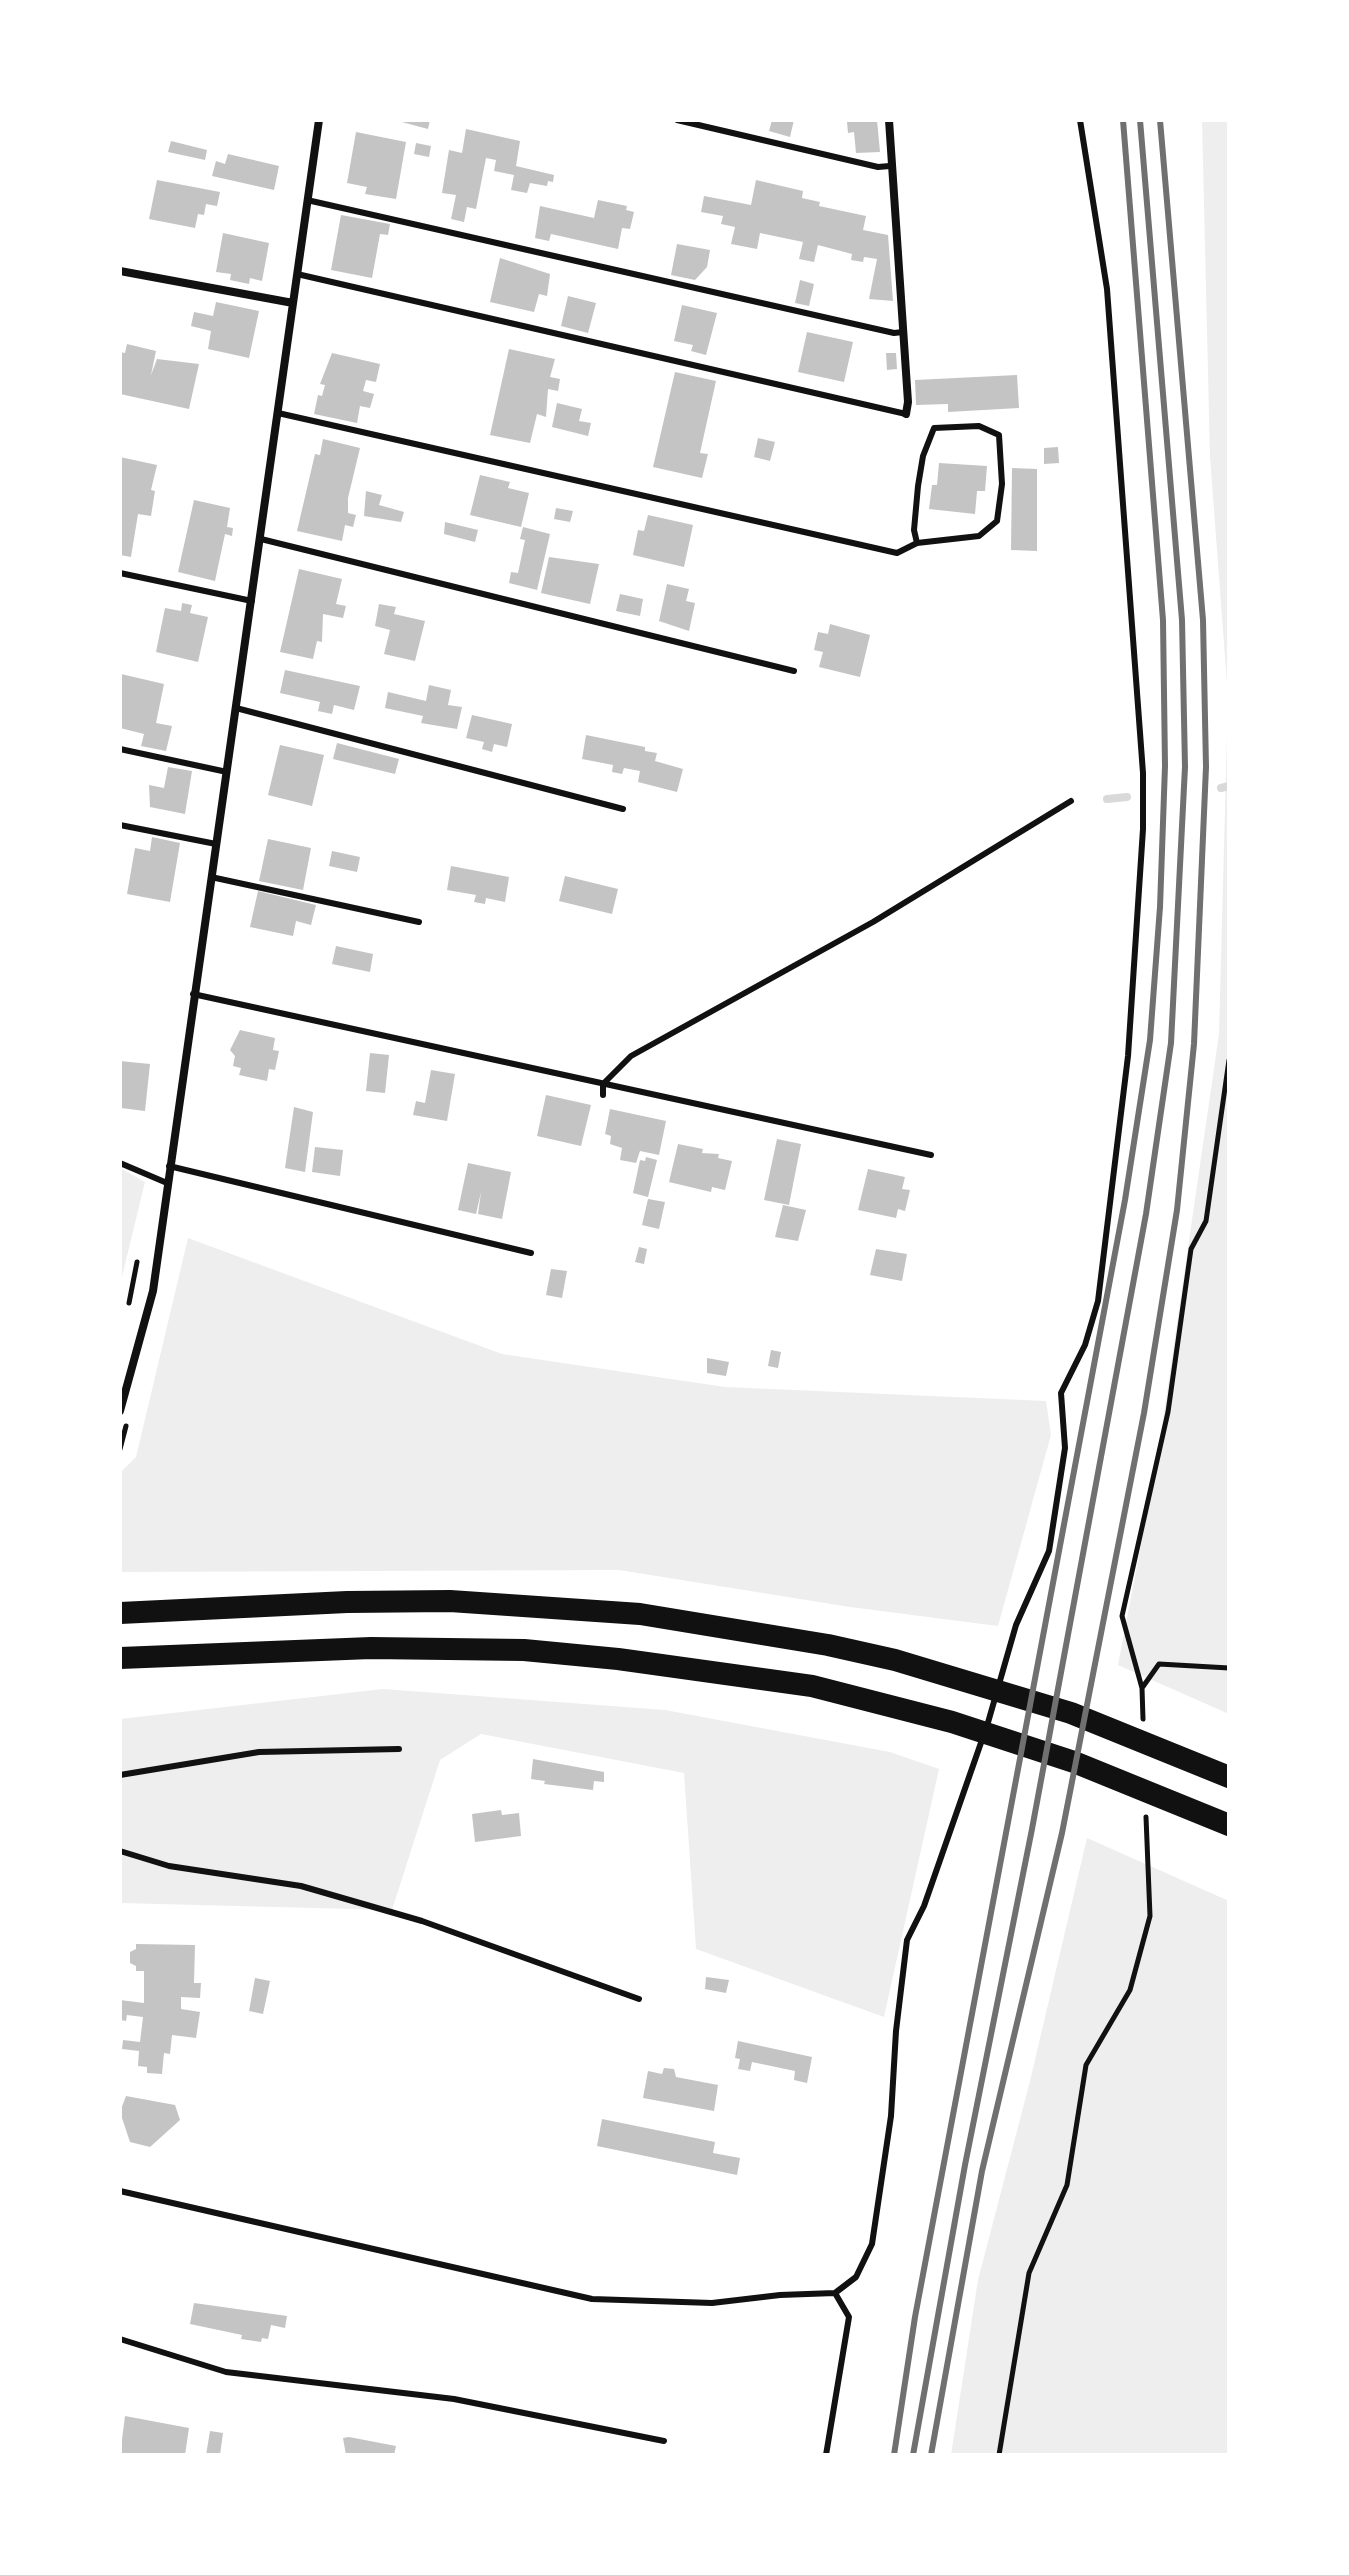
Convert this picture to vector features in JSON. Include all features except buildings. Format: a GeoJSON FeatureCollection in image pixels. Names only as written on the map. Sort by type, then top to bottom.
{"type":"FeatureCollection","features":[{"type":"Feature","properties":{"kind":"highway"},"geometry":{"type":"LineString","coordinates":[[120,1613],[347,1602],[450,1601],[640,1614],[828,1645],[959,1679],[1071,1713],[1229,1777]]}},
{"type":"Feature","properties":{"kind":"highway"},"geometry":{"type":"LineString","coordinates":[[120,1658],[371,1648],[524,1650],[618,1659],[812,1686],[952,1722],[1074,1762],[1229,1825]]}},
{"type":"Feature","properties":{"kind":"street"},"geometry":{"type":"LineString","coordinates":[[120,1411],[153,1291],[319,120]]}},
{"type":"Feature","properties":{"kind":"street"},"geometry":{"type":"LineString","coordinates":[[889,120],[908,402],[906,414]]}},
{"type":"Feature","properties":{"kind":"street"},"geometry":{"type":"LineString","coordinates":[[120,271],[293,303]]}},
{"type":"Feature","properties":{"kind":"lane"},"geometry":{"type":"LineString","coordinates":[[677,120],[878,167],[890,166]]}},
{"type":"Feature","properties":{"kind":"lane"},"geometry":{"type":"LineString","coordinates":[[120,2191],[592,2299],[712,2303],[780,2295],[835,2293],[856,2277],[872,2244],[891,2116],[896,2031],[907,1940],[924,1906],[969,1785],[1016,1625],[1049,1551],[1065,1448],[1061,1393],[1085,1345],[1098,1301],[1128,1056],[1143,773],[1107,289],[1080,120]]}},
{"type":"Feature","properties":{"kind":"lane"},"geometry":{"type":"LineString","coordinates":[[307,200],[894,333],[903,332]]}},
{"type":"Feature","properties":{"kind":"lane"},"geometry":{"type":"LineString","coordinates":[[297,274],[906,414]]}},
{"type":"Feature","properties":{"kind":"lane"},"geometry":{"type":"LineString","coordinates":[[278,413],[897,553],[917,543],[979,536],[997,521],[1002,484],[999,435],[979,426],[934,428],[923,456],[918,486],[914,530],[917,543]]}},
{"type":"Feature","properties":{"kind":"lane"},"geometry":{"type":"LineString","coordinates":[[261,539],[794,671]]}},
{"type":"Feature","properties":{"kind":"lane"},"geometry":{"type":"LineString","coordinates":[[120,573],[252,601]]}},
{"type":"Feature","properties":{"kind":"lane"},"geometry":{"type":"LineString","coordinates":[[236,708],[623,809]]}},
{"type":"Feature","properties":{"kind":"lane"},"geometry":{"type":"LineString","coordinates":[[120,749],[227,772]]}},
{"type":"Feature","properties":{"kind":"lane"},"geometry":{"type":"LineString","coordinates":[[603,1095],[603,1084],[631,1056],[873,922],[1071,801]]}},
{"type":"Feature","properties":{"kind":"lane"},"geometry":{"type":"LineString","coordinates":[[120,825],[216,844]]}},
{"type":"Feature","properties":{"kind":"lane"},"geometry":{"type":"LineString","coordinates":[[211,877],[419,922]]}},
{"type":"Feature","properties":{"kind":"lane"},"geometry":{"type":"LineString","coordinates":[[193,994],[931,1155]]}},
{"type":"Feature","properties":{"kind":"lane"},"geometry":{"type":"LineString","coordinates":[[120,1163],[152,1180],[167,1183]]}},
{"type":"Feature","properties":{"kind":"lane"},"geometry":{"type":"LineString","coordinates":[[169,1166],[531,1253]]}},
{"type":"Feature","properties":{"kind":"lane"},"geometry":{"type":"LineString","coordinates":[[120,1775],[259,1752],[399,1749]]}},
{"type":"Feature","properties":{"kind":"lane"},"geometry":{"type":"LineString","coordinates":[[120,1851],[169,1866],[301,1886],[422,1921],[639,1999]]}},
{"type":"Feature","properties":{"kind":"lane"},"geometry":{"type":"LineString","coordinates":[[826,2455],[849,2317],[835,2293]]}},
{"type":"Feature","properties":{"kind":"lane"},"geometry":{"type":"LineString","coordinates":[[120,2339],[226,2372],[454,2399],[664,2441]]}},
{"type":"Feature","properties":{"kind":"path"},"geometry":{"type":"LineString","coordinates":[[1143,1734],[1142,1688],[1122,1616],[1168,1412],[1191,1249],[1206,1221],[1229,1060]]}},
{"type":"Feature","properties":{"kind":"path"},"geometry":{"type":"LineString","coordinates":[[1142,1688],[1159,1664],[1229,1668]]}},
{"type":"Feature","properties":{"kind":"path"},"geometry":{"type":"LineString","coordinates":[[999,2455],[1029,2273],[1067,2185],[1086,2065],[1130,1990],[1150,1916],[1146,1811]]}},
{"type":"Feature","properties":{"kind":"shaded area"},"geometry":{"type":"Polygon","coordinates":[[[1202,120],[1229,120],[1229,1714],[1118,1665],[1157,1461],[1219,1034],[1228,697],[1210,457],[1202,120]]]}},
{"type":"Feature","properties":{"kind":"shaded area"},"geometry":{"type":"Polygon","coordinates":[[[120,1168],[145,1182],[120,1285],[120,1168]]]}},
{"type":"Feature","properties":{"kind":"shaded area"},"geometry":{"type":"Polygon","coordinates":[[[188,1238],[502,1354],[725,1387],[1046,1401],[1051,1435],[998,1626],[850,1607],[619,1570],[120,1572],[120,1473],[136,1457],[188,1238]]]}},
{"type":"Feature","properties":{"kind":"shaded area"},"geometry":{"type":"Polygon","coordinates":[[[383,1689],[665,1710],[890,1752],[939,1769],[884,2017],[696,1949],[684,1773],[481,1734],[440,1760],[392,1910],[120,1903],[120,1719],[383,1689]]]}},
{"type":"Feature","properties":{"kind":"shaded area"},"geometry":{"type":"Polygon","coordinates":[[[1087,1838],[1229,1901],[1229,2455],[951,2455],[978,2280],[1030,2081],[1087,1838]]]}},
{"type":"Feature","properties":{"kind":"waterway"},"geometry":{"type":"LineString","coordinates":[[1221,788],[1229,786]]}},
{"type":"Feature","properties":{"kind":"waterway"},"geometry":{"type":"LineString","coordinates":[[1107,799],[1127,797]]}},
{"type":"Feature","properties":{"kind":"railway"},"geometry":{"type":"LineString","coordinates":[[894,2455],[915,2317],[1125,1200],[1150,1040],[1160,907],[1165,766],[1163,620],[1123,120]]}},
{"type":"Feature","properties":{"kind":"railway"},"geometry":{"type":"LineString","coordinates":[[913,2455],[965,2165],[1032,1829],[1146,1214],[1171,1043],[1185,767],[1182,620],[1140,120]]}},
{"type":"Feature","properties":{"kind":"railway"},"geometry":{"type":"LineString","coordinates":[[931,2455],[982,2171],[1062,1833],[1144,1413],[1177,1210],[1194,1044],[1206,767],[1203,620],[1160,120]]}}]}
